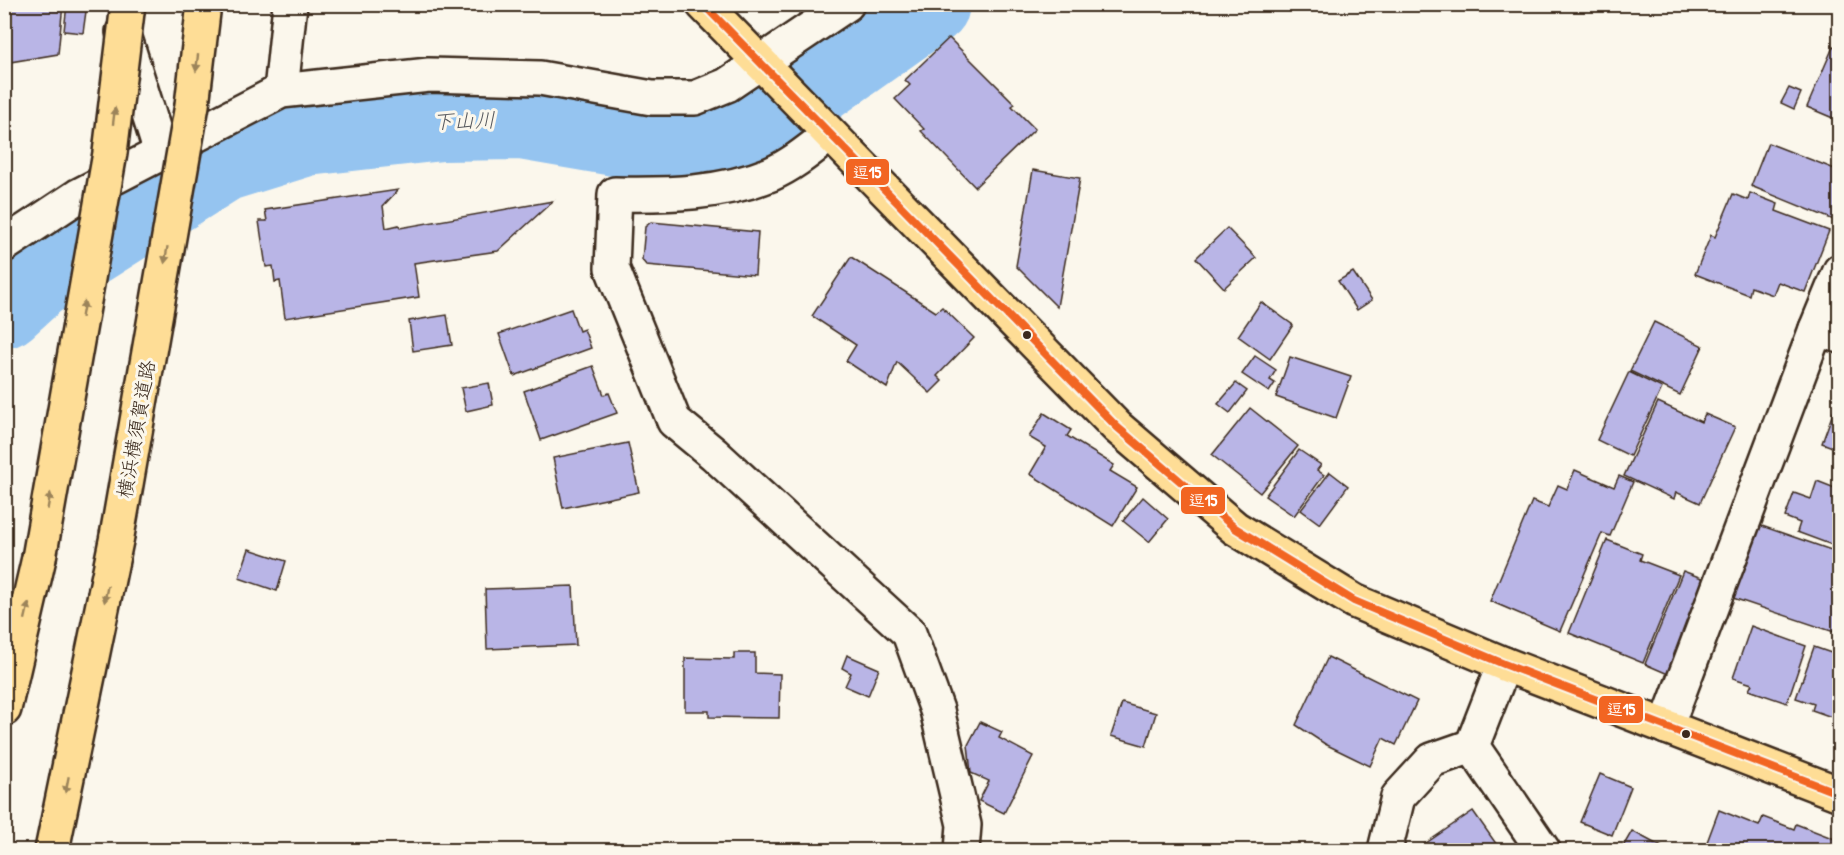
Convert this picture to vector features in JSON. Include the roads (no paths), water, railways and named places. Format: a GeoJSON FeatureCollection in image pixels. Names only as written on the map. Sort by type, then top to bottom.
{"type":"FeatureCollection","features":[{"type":"Feature","properties":{"kind":"main road"},"geometry":{"type":"LineString","coordinates":[[4,709],[39,558],[110,153],[128,4]]}},
{"type":"Feature","properties":{"kind":"main road","name":"横浜横須賀道路"},"geometry":{"type":"LineString","coordinates":[[52,850],[117,536],[192,105],[204,4]]}},
{"type":"Feature","properties":{"kind":"main road"},"geometry":{"type":"LineString","coordinates":[[703,4],[1117,427],[1235,528],[1354,601],[1504,664],[1839,794]]}},
{"type":"Feature","properties":{"kind":"street"},"geometry":{"type":"LineString","coordinates":[[114,4],[161,153]]}},
{"type":"Feature","properties":{"kind":"street"},"geometry":{"type":"LineString","coordinates":[[281,91],[290,4]]}},
{"type":"Feature","properties":{"kind":"street"},"geometry":{"type":"LineString","coordinates":[[4,245],[78,196],[281,91],[429,75],[540,78],[652,98],[695,99],[727,85],[770,71],[847,4]]}},
{"type":"Feature","properties":{"kind":"street"},"geometry":{"type":"LineString","coordinates":[[824,130],[801,156],[772,174],[737,184],[676,195],[615,194],[612,268],[674,421],[714,454],[909,633],[937,710],[964,825],[962,850]]}},
{"type":"Feature","properties":{"kind":"street"},"geometry":{"type":"LineString","coordinates":[[1666,727],[1828,332],[1839,271]]}},
{"type":"Feature","properties":{"kind":"street"},"geometry":{"type":"LineString","coordinates":[[1385,850],[1398,797],[1432,760],[1472,746],[1504,664]]}},
{"type":"Feature","properties":{"kind":"street"},"geometry":{"type":"LineString","coordinates":[[1472,746],[1543,850]]}},
{"type":"Feature","properties":{"kind":"waterway","name":"下山川"},"geometry":{"type":"LineString","coordinates":[[4,307],[35,279],[222,161],[306,135],[441,120],[522,119],[662,143],[712,142],[747,133],[929,4]]}}]}
